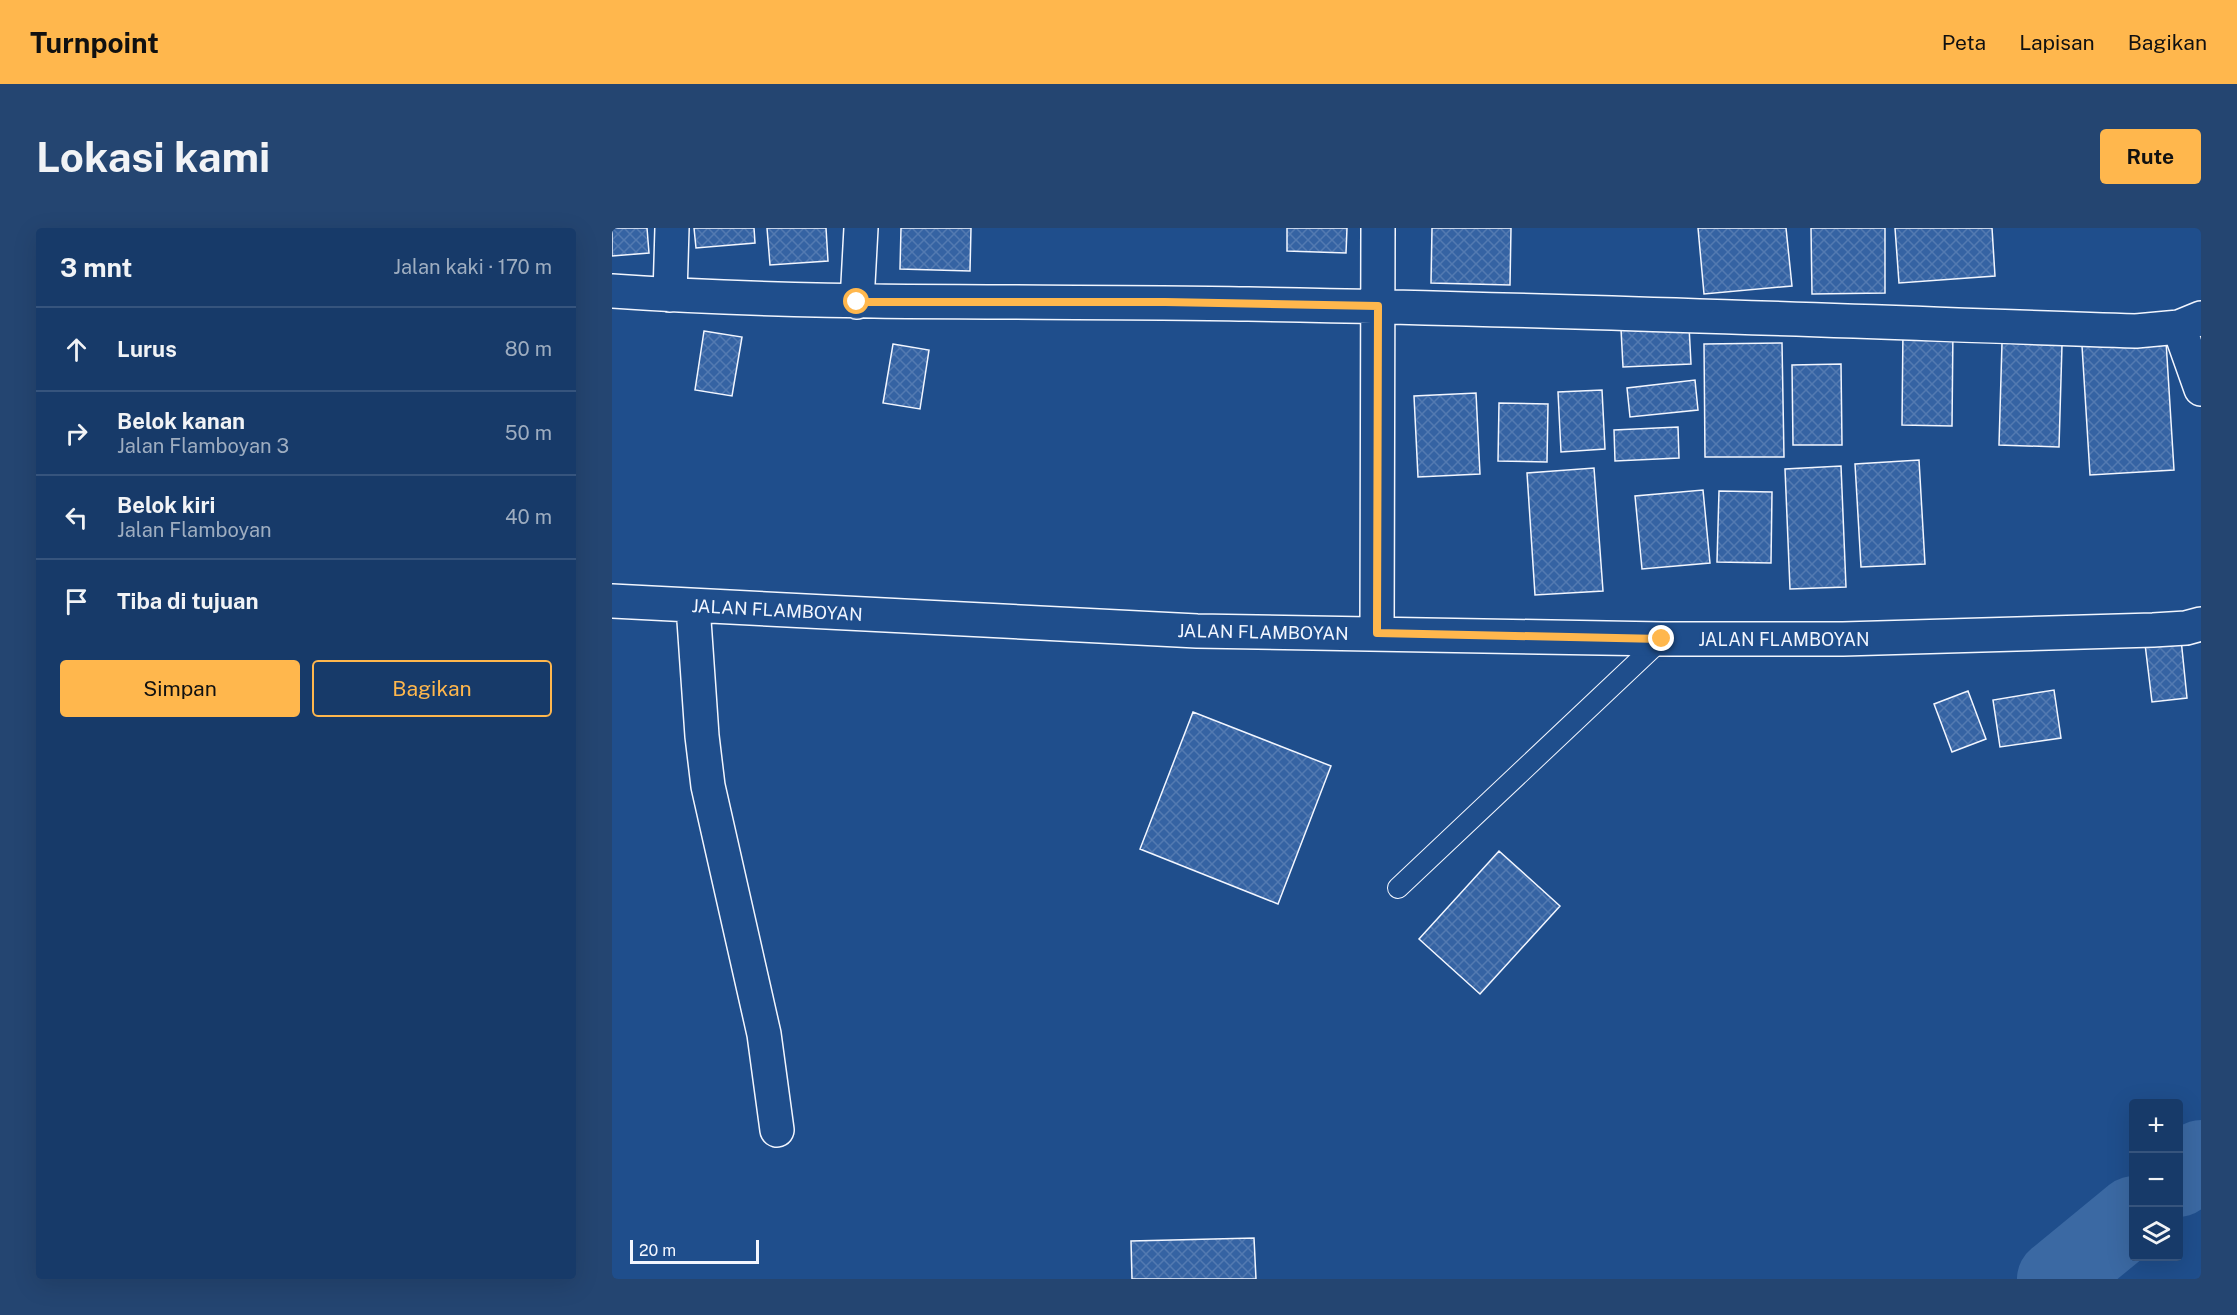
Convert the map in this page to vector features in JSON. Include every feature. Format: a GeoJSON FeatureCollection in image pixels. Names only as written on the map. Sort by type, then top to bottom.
{"type":"FeatureCollection","features":[{"type":"Feature","properties":{"kind":"street"},"geometry":{"type":"LineString","coordinates":[[670,295],[672,228]]}},
{"type":"Feature","properties":{"kind":"street"},"geometry":{"type":"LineString","coordinates":[[857,302],[861,228]]}},
{"type":"Feature","properties":{"kind":"street"},"geometry":{"type":"LineString","coordinates":[[1377,633],[1378,228]]}},
{"type":"Feature","properties":{"kind":"street"},"geometry":{"type":"LineString","coordinates":[[612,291],[857,302],[1165,302],[1378,306],[2124,331],[2190,322],[2201,389]]}},
{"type":"Feature","properties":{"kind":"street","name":"JALAN FLAMBOYAN"},"geometry":{"type":"LineString","coordinates":[[612,601],[1197,631],[1662,639],[1844,639],[2118,631],[2175,628],[2201,624]]}},
{"type":"Feature","properties":{"kind":"street"},"geometry":{"type":"LineString","coordinates":[[693,606],[702,736],[708,786],[722,856],[765,1034],[777,1130]]}},
{"type":"Feature","properties":{"kind":"lane"},"geometry":{"type":"LineString","coordinates":[[1398,888],[1662,639]]}},
{"type":"Feature","properties":{"kind":"building"},"geometry":{"type":"Polygon","coordinates":[[[612,228],[647,228],[649,253],[612,256],[612,228]]]}},
{"type":"Feature","properties":{"kind":"building"},"geometry":{"type":"Polygon","coordinates":[[[694,228],[754,228],[755,243],[696,248],[694,228]]]}},
{"type":"Feature","properties":{"kind":"building"},"geometry":{"type":"Polygon","coordinates":[[[767,228],[826,228],[828,261],[770,265],[767,228]]]}},
{"type":"Feature","properties":{"kind":"building"},"geometry":{"type":"Polygon","coordinates":[[[901,228],[971,228],[970,271],[900,269],[901,228]]]}},
{"type":"Feature","properties":{"kind":"building"},"geometry":{"type":"Polygon","coordinates":[[[1287,228],[1347,228],[1346,253],[1287,251],[1287,228]]]}},
{"type":"Feature","properties":{"kind":"building"},"geometry":{"type":"Polygon","coordinates":[[[1432,228],[1511,228],[1510,285],[1431,283],[1432,228]]]}},
{"type":"Feature","properties":{"kind":"building"},"geometry":{"type":"Polygon","coordinates":[[[1698,228],[1786,228],[1792,286],[1704,294],[1698,228]]]}},
{"type":"Feature","properties":{"kind":"building"},"geometry":{"type":"Polygon","coordinates":[[[1811,228],[1885,228],[1885,293],[1812,294],[1811,228]]]}},
{"type":"Feature","properties":{"kind":"building"},"geometry":{"type":"Polygon","coordinates":[[[1895,228],[1992,228],[1995,276],[1899,283],[1895,228]]]}},
{"type":"Feature","properties":{"kind":"building"},"geometry":{"type":"Polygon","coordinates":[[[1689,326],[1691,364],[1623,367],[1621,329],[1689,326]]]}},
{"type":"Feature","properties":{"kind":"building"},"geometry":{"type":"Polygon","coordinates":[[[1903,327],[1953,328],[1952,426],[1902,425],[1903,327]]]}},
{"type":"Feature","properties":{"kind":"building"},"geometry":{"type":"Polygon","coordinates":[[[704,331],[742,337],[732,396],[695,390],[704,331]]]}},
{"type":"Feature","properties":{"kind":"building"},"geometry":{"type":"Polygon","coordinates":[[[2166,341],[2174,470],[2090,475],[2082,346],[2166,341]]]}},
{"type":"Feature","properties":{"kind":"building"},"geometry":{"type":"Polygon","coordinates":[[[1782,343],[1784,457],[1705,457],[1704,344],[1782,343]]]}},
{"type":"Feature","properties":{"kind":"building"},"geometry":{"type":"Polygon","coordinates":[[[2002,343],[2062,345],[2059,447],[1999,445],[2002,343]]]}},
{"type":"Feature","properties":{"kind":"building"},"geometry":{"type":"Polygon","coordinates":[[[893,344],[929,350],[920,409],[883,403],[893,344]]]}},
{"type":"Feature","properties":{"kind":"building"},"geometry":{"type":"Polygon","coordinates":[[[1841,364],[1842,445],[1793,445],[1792,365],[1841,364]]]}},
{"type":"Feature","properties":{"kind":"building"},"geometry":{"type":"Polygon","coordinates":[[[1695,380],[1698,410],[1630,417],[1627,388],[1695,380]]]}},
{"type":"Feature","properties":{"kind":"building"},"geometry":{"type":"Polygon","coordinates":[[[1602,390],[1605,449],[1561,452],[1558,392],[1602,390]]]}},
{"type":"Feature","properties":{"kind":"building"},"geometry":{"type":"Polygon","coordinates":[[[1476,393],[1480,474],[1418,477],[1414,396],[1476,393]]]}},
{"type":"Feature","properties":{"kind":"building"},"geometry":{"type":"Polygon","coordinates":[[[1499,403],[1548,404],[1547,462],[1498,461],[1499,403]]]}},
{"type":"Feature","properties":{"kind":"building"},"geometry":{"type":"Polygon","coordinates":[[[1678,427],[1679,458],[1615,461],[1614,430],[1678,427]]]}},
{"type":"Feature","properties":{"kind":"building"},"geometry":{"type":"Polygon","coordinates":[[[1919,460],[1925,564],[1861,567],[1855,464],[1919,460]]]}},
{"type":"Feature","properties":{"kind":"building"},"geometry":{"type":"Polygon","coordinates":[[[1841,466],[1846,587],[1790,589],[1785,469],[1841,466]]]}},
{"type":"Feature","properties":{"kind":"building"},"geometry":{"type":"Polygon","coordinates":[[[1594,468],[1603,591],[1535,595],[1527,473],[1594,468]]]}},
{"type":"Feature","properties":{"kind":"building"},"geometry":{"type":"Polygon","coordinates":[[[1703,490],[1710,563],[1642,569],[1635,496],[1703,490]]]}},
{"type":"Feature","properties":{"kind":"building"},"geometry":{"type":"Polygon","coordinates":[[[1719,491],[1772,492],[1771,563],[1717,562],[1719,491]]]}},
{"type":"Feature","properties":{"kind":"building"},"geometry":{"type":"Polygon","coordinates":[[[2181,639],[2187,698],[2152,702],[2145,644],[2181,639]]]}},
{"type":"Feature","properties":{"kind":"building"},"geometry":{"type":"Polygon","coordinates":[[[2054,690],[2061,738],[2000,747],[1993,700],[2054,690]]]}},
{"type":"Feature","properties":{"kind":"building"},"geometry":{"type":"Polygon","coordinates":[[[1968,691],[1986,739],[1952,752],[1934,704],[1968,691]]]}},
{"type":"Feature","properties":{"kind":"building"},"geometry":{"type":"Polygon","coordinates":[[[1193,712],[1331,766],[1278,904],[1140,849],[1193,712]]]}},
{"type":"Feature","properties":{"kind":"building"},"geometry":{"type":"Polygon","coordinates":[[[1499,851],[1560,906],[1480,994],[1419,939],[1499,851]]]}},
{"type":"Feature","properties":{"kind":"building"},"geometry":{"type":"Polygon","coordinates":[[[1254,1238],[1256,1279],[1132,1279],[1131,1241],[1254,1238]]]}},
{"type":"Feature","properties":{"kind":"waterway"},"geometry":{"type":"LineString","coordinates":[[2183,1174],[2201,1159]]}},
{"type":"Feature","properties":{"kind":"waterway"},"geometry":{"type":"LineString","coordinates":[[2056,1279],[2129,1219]]}},
{"type":"Feature","properties":{"kind":"route"},"geometry":{"type":"LineString","coordinates":[[857,302],[1165,302],[1378,306],[1377,633],[1662,639]]}}]}
